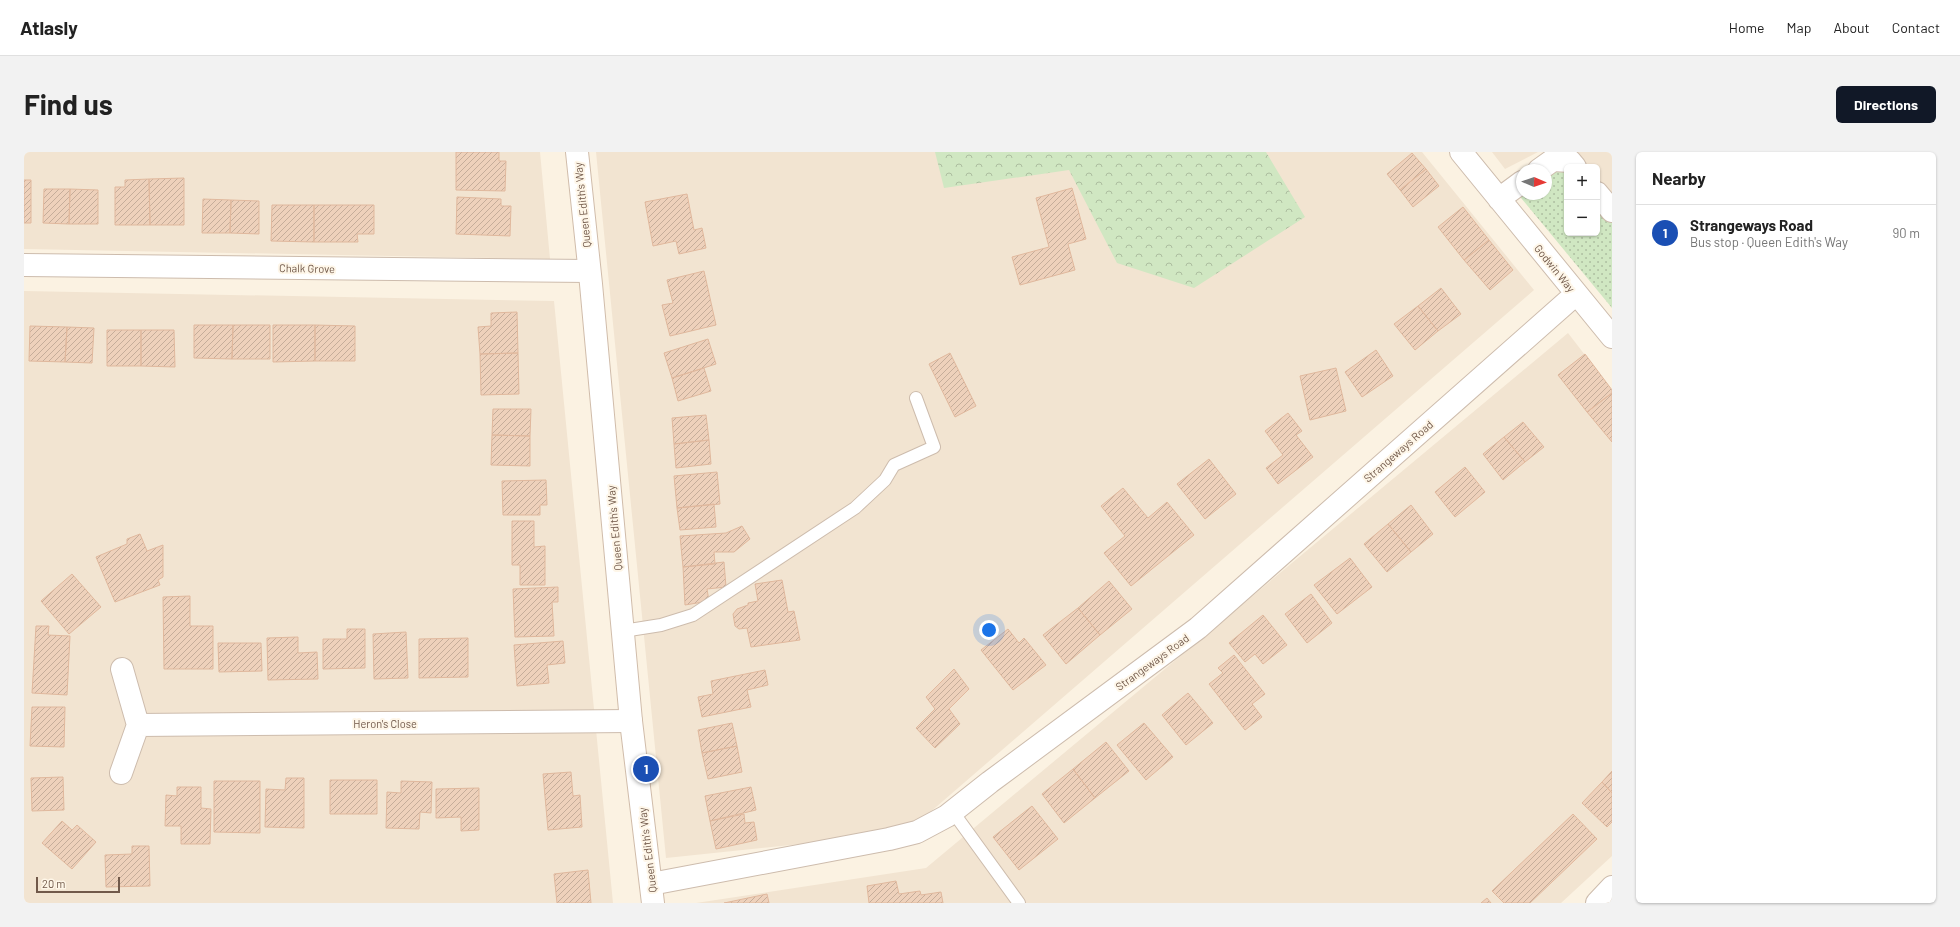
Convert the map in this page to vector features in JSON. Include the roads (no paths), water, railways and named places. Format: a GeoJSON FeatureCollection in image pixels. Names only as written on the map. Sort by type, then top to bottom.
{"type":"FeatureCollection","features":[{"type":"Feature","properties":{"kind":"street","name":"Queen Edith's Way"},"geometry":{"type":"LineString","coordinates":[[577,152],[632,721],[652,894]]}},
{"type":"Feature","properties":{"kind":"street","name":"Godwin Way"},"geometry":{"type":"LineString","coordinates":[[1461,152],[1612,337]]}},
{"type":"Feature","properties":{"kind":"street"},"geometry":{"type":"LineString","coordinates":[[1547,164],[1553,160],[1570,161],[1572,164]]}},
{"type":"Feature","properties":{"kind":"street"},"geometry":{"type":"LineString","coordinates":[[1499,199],[1516,186]]}},
{"type":"Feature","properties":{"kind":"street"},"geometry":{"type":"LineString","coordinates":[[1600,197],[1612,211]]}},
{"type":"Feature","properties":{"kind":"street","name":"Chalk Grove"},"geometry":{"type":"LineString","coordinates":[[24,265],[589,271]]}},
{"type":"Feature","properties":{"kind":"street","name":"Strangeways Road"},"geometry":{"type":"LineString","coordinates":[[652,894],[917,832],[952,812],[996,777],[1198,628],[1576,294]]}},
{"type":"Feature","properties":{"kind":"street"},"geometry":{"type":"LineString","coordinates":[[121,774],[138,725],[122,669]]}},
{"type":"Feature","properties":{"kind":"street","name":"Heron's Close"},"geometry":{"type":"LineString","coordinates":[[138,725],[632,721]]}},
{"type":"Feature","properties":{"kind":"street"},"geometry":{"type":"LineString","coordinates":[[1597,903],[1612,887]]}},
{"type":"Feature","properties":{"kind":"lane"},"geometry":{"type":"LineString","coordinates":[[623,630],[662,625],[693,615],[855,508],[885,480],[894,465],[934,447],[916,398]]}},
{"type":"Feature","properties":{"kind":"lane"},"geometry":{"type":"LineString","coordinates":[[952,812],[1019,903]]}},
{"type":"Feature","properties":{"kind":"place","name":"Strangeways Road"},"geometry":{"type":"Point","coordinates":[646,769]}}]}
